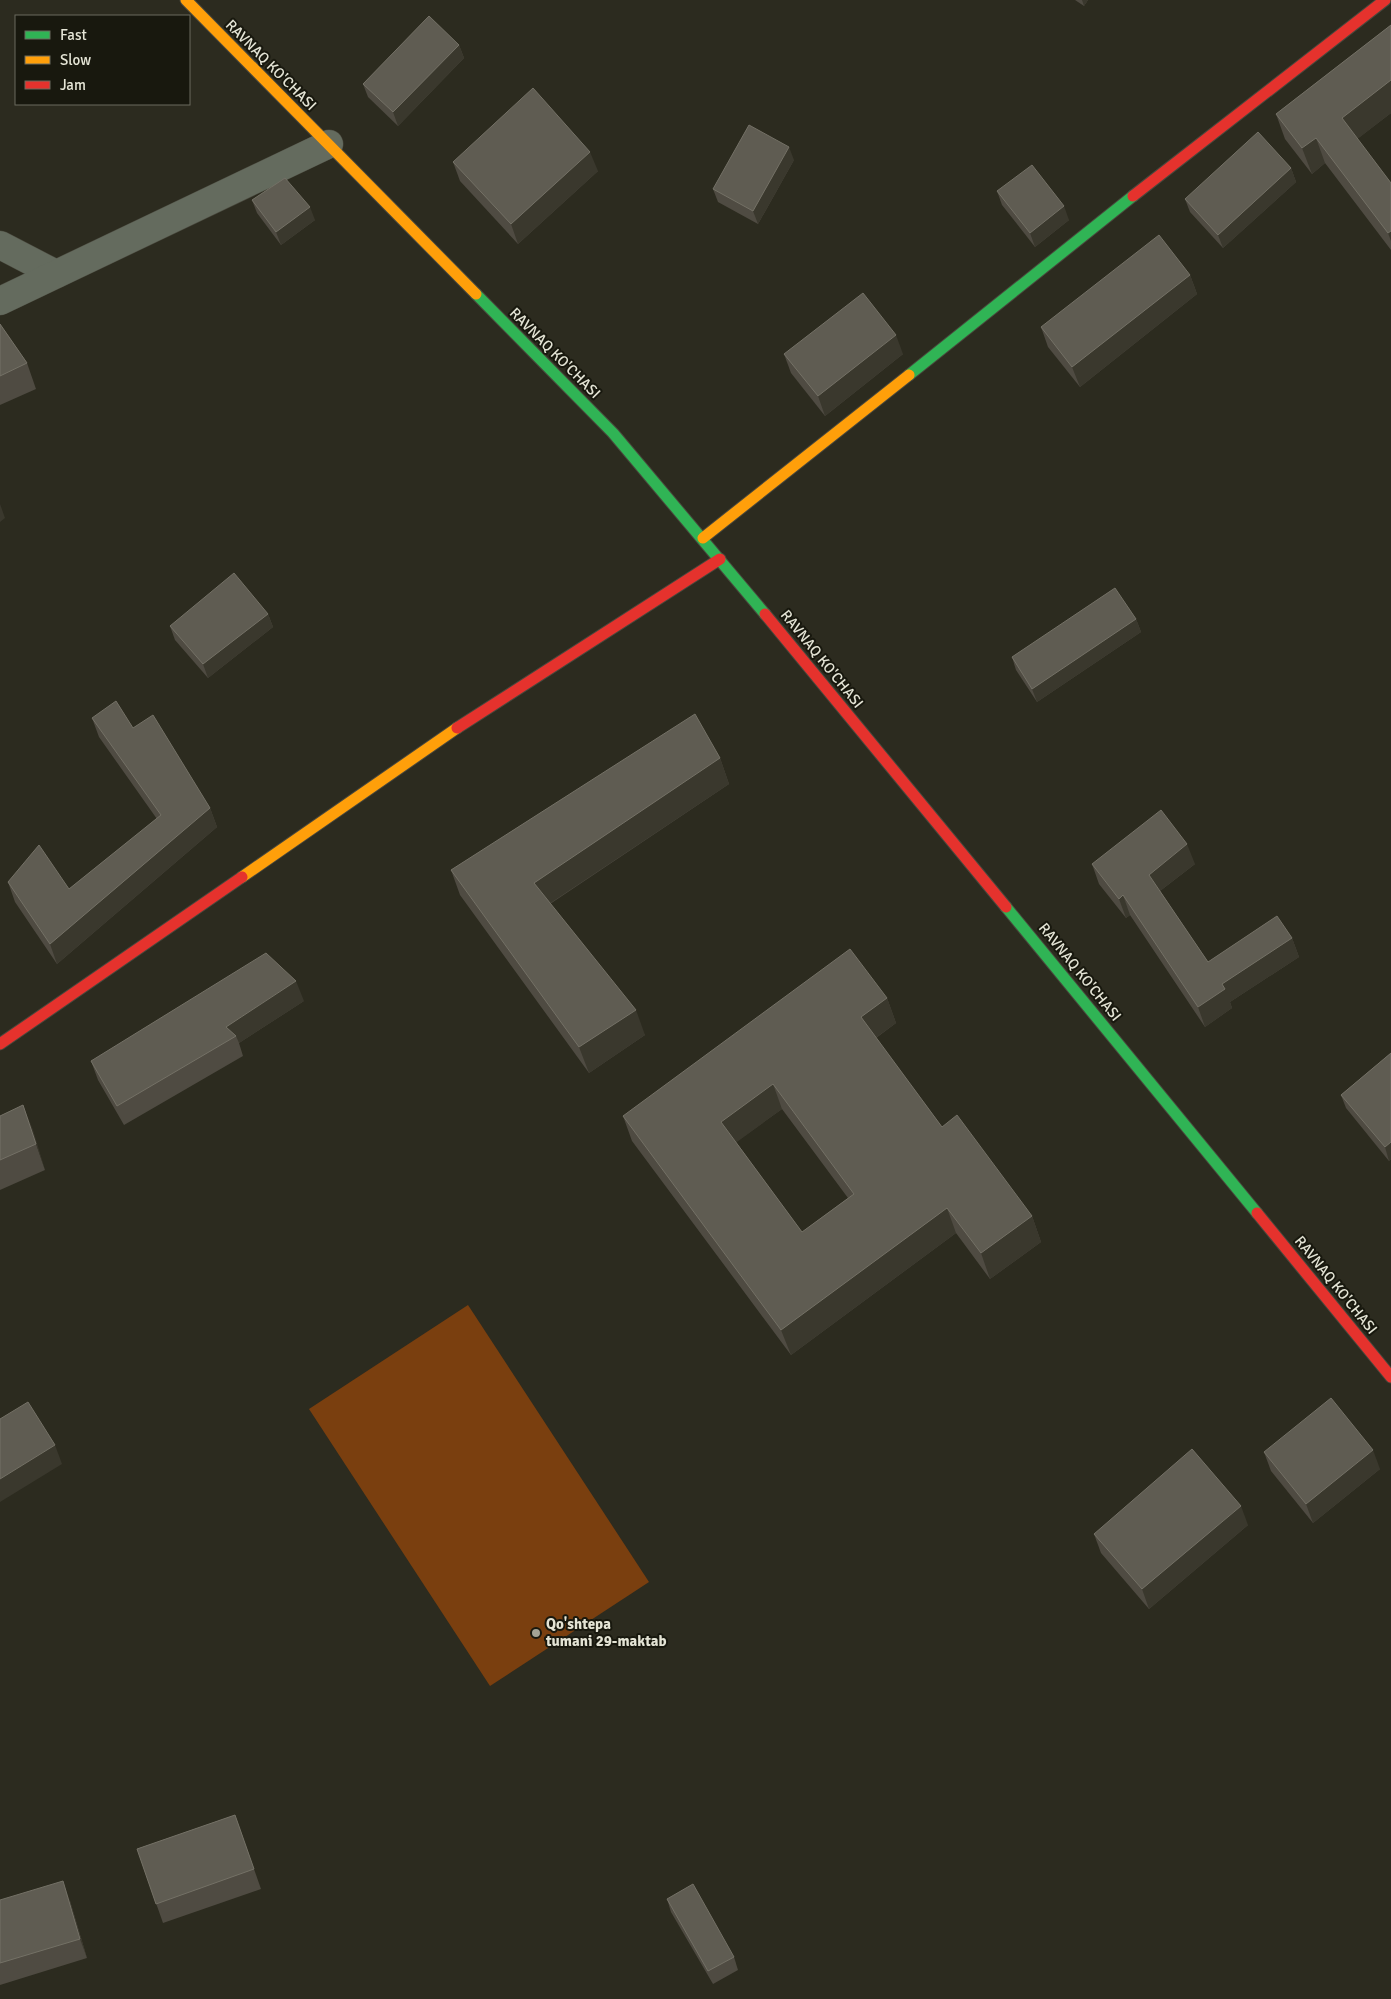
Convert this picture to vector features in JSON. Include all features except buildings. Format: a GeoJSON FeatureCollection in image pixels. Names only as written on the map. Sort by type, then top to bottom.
{"type":"FeatureCollection","features":[{"type":"Feature","properties":{"kind":"street","name":"RAVNAQ KO'CHASI"},"geometry":{"type":"LineString","coordinates":[[186,0],[613,433],[703,538],[1391,1377]]}},
{"type":"Feature","properties":{"kind":"street"},"geometry":{"type":"LineString","coordinates":[[703,538],[1200,143],[1385,0]]}},
{"type":"Feature","properties":{"kind":"street"},"geometry":{"type":"LineString","coordinates":[[0,301],[329,144]]}},
{"type":"Feature","properties":{"kind":"street"},"geometry":{"type":"LineString","coordinates":[[0,245],[56,274]]}},
{"type":"Feature","properties":{"kind":"street"},"geometry":{"type":"LineString","coordinates":[[0,1044],[492,704],[720,559]]}},
{"type":"Feature","properties":{"kind":"shaded area"},"geometry":{"type":"Polygon","coordinates":[[[468,1305],[649,1582],[490,1686],[309,1409],[468,1305]]]}},
{"type":"Feature","properties":{"kind":"traffic: fast"},"geometry":{"type":"LineString","coordinates":[[909,375],[1133,196]]}},
{"type":"Feature","properties":{"kind":"traffic: fast"},"geometry":{"type":"LineString","coordinates":[[476,294],[613,433],[765,614]]}},
{"type":"Feature","properties":{"kind":"traffic: fast"},"geometry":{"type":"LineString","coordinates":[[1006,907],[1257,1213]]}},
{"type":"Feature","properties":{"kind":"traffic: slow"},"geometry":{"type":"LineString","coordinates":[[186,0],[476,294]]}},
{"type":"Feature","properties":{"kind":"traffic: slow"},"geometry":{"type":"LineString","coordinates":[[703,538],[909,375]]}},
{"type":"Feature","properties":{"kind":"traffic: slow"},"geometry":{"type":"LineString","coordinates":[[242,877],[457,728]]}},
{"type":"Feature","properties":{"kind":"traffic: jam"},"geometry":{"type":"LineString","coordinates":[[1133,196],[1385,0]]}},
{"type":"Feature","properties":{"kind":"traffic: jam"},"geometry":{"type":"LineString","coordinates":[[457,728],[720,559]]}},
{"type":"Feature","properties":{"kind":"traffic: jam"},"geometry":{"type":"LineString","coordinates":[[765,614],[1006,907]]}},
{"type":"Feature","properties":{"kind":"traffic: jam"},"geometry":{"type":"LineString","coordinates":[[0,1044],[242,877]]}},
{"type":"Feature","properties":{"kind":"traffic: jam"},"geometry":{"type":"LineString","coordinates":[[1257,1213],[1391,1377]]}},
{"type":"Feature","properties":{"kind":"place","name":"Qo'shtepa tumani 29-maktab"},"geometry":{"type":"Point","coordinates":[536,1633]}}]}
